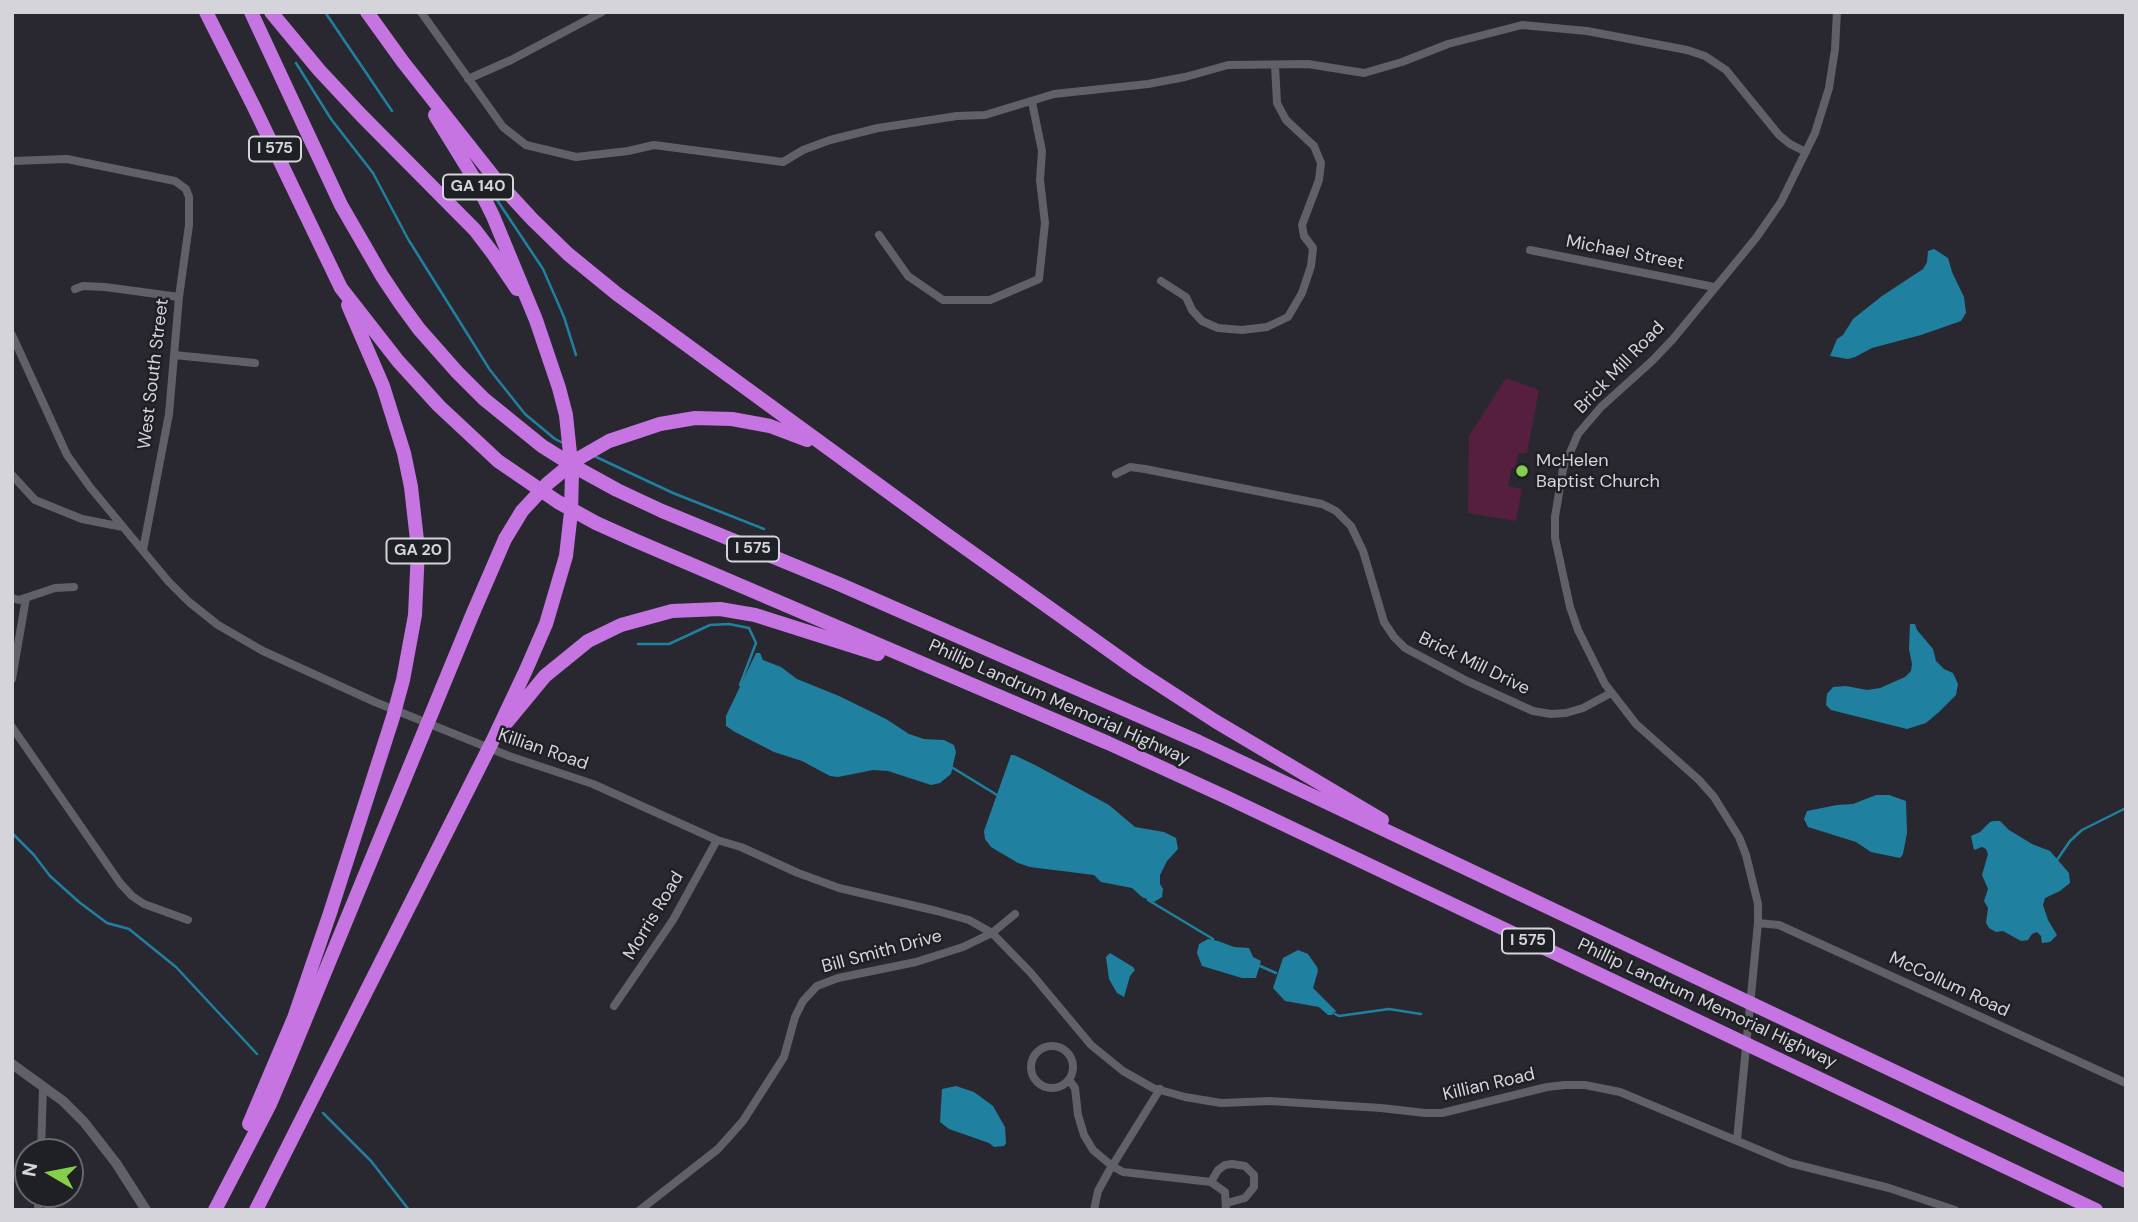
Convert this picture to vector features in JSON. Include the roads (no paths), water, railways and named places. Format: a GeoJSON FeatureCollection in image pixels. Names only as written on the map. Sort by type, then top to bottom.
{"type":"FeatureCollection","features":[{"type":"Feature","properties":{"kind":"highway","name":"Phillip Landrum Memorial Highway"},"geometry":{"type":"LineString","coordinates":[[206,12],[341,288],[398,361],[439,406],[498,461],[558,502],[621,535],[1108,743],[1226,797],[2096,1210]]}},
{"type":"Feature","properties":{"kind":"highway","name":"Phillip Landrum Memorial Highway"},"geometry":{"type":"LineString","coordinates":[[251,12],[341,205],[400,303],[457,372],[493,407],[542,446],[577,468],[628,495],[715,534],[839,584],[1140,716],[2126,1181]]}},
{"type":"Feature","properties":{"kind":"highway"},"geometry":{"type":"LineString","coordinates":[[256,1210],[492,742],[541,636],[556,595],[566,555],[572,483],[566,415],[536,320],[495,255],[475,230],[319,70],[271,12]]}},
{"type":"Feature","properties":{"kind":"highway","name":"GA 140"},"geometry":{"type":"LineString","coordinates":[[367,12],[403,62],[475,180],[509,251],[536,320]]}},
{"type":"Feature","properties":{"kind":"highway"},"geometry":{"type":"LineString","coordinates":[[403,62],[497,181],[531,219],[617,294],[1149,678],[1214,721],[1451,861]]}},
{"type":"Feature","properties":{"kind":"highway","name":"GA 20"},"geometry":{"type":"LineString","coordinates":[[214,1210],[294,1018],[319,947],[393,717],[415,615],[418,549],[404,453],[383,386],[341,288]]}},
{"type":"Feature","properties":{"kind":"highway"},"geometry":{"type":"LineString","coordinates":[[214,1210],[270,1104],[498,554],[513,525],[533,498],[576,460],[609,441],[679,420],[732,419],[769,426],[831,450]]}},
{"type":"Feature","properties":{"kind":"highway"},"geometry":{"type":"LineString","coordinates":[[492,742],[539,682],[574,651],[604,632],[621,625],[672,611],[705,608],[755,615],[958,679]]}},
{"type":"Feature","properties":{"kind":"street"},"geometry":{"type":"LineString","coordinates":[[421,12],[503,127],[526,145],[576,157],[654,145],[783,162],[803,150],[830,140],[878,128],[957,116],[985,115],[1054,94],[1148,84],[1228,65],[1323,65],[1364,73],[1448,44],[1522,25],[1587,31],[1687,50],[1705,56],[1726,70],[1779,135],[1806,152]]}},
{"type":"Feature","properties":{"kind":"street"},"geometry":{"type":"LineString","coordinates":[[468,79],[511,60],[602,12]]}},
{"type":"Feature","properties":{"kind":"street","name":"Brick Mill Road"},"geometry":{"type":"LineString","coordinates":[[1737,1140],[1758,923],[1758,904],[1746,855],[1731,822],[1707,789],[1636,724],[1599,673],[1577,630],[1566,589],[1555,538],[1556,508],[1563,469],[1578,433],[1601,407],[1652,361],[1756,238],[1775,211],[1815,133],[1829,88],[1837,12]]}},
{"type":"Feature","properties":{"kind":"street"},"geometry":{"type":"LineString","coordinates":[[1161,281],[1186,297],[1192,310],[1202,321],[1218,328],[1242,330],[1268,327],[1288,317],[1301,293],[1311,266],[1313,248],[1304,236],[1302,225],[1319,180],[1321,163],[1314,146],[1286,120],[1277,103],[1275,65]]}},
{"type":"Feature","properties":{"kind":"street"},"geometry":{"type":"LineString","coordinates":[[879,235],[908,276],[943,300],[990,300],[1039,279],[1045,223],[1040,180],[1042,151],[1032,102]]}},
{"type":"Feature","properties":{"kind":"street","name":"West South Street"},"geometry":{"type":"LineString","coordinates":[[12,162],[66,159],[175,181],[186,189],[189,225],[179,297],[169,414],[143,550]]}},
{"type":"Feature","properties":{"kind":"street","name":"Michael Street"},"geometry":{"type":"LineString","coordinates":[[1530,250],[1714,287]]}},
{"type":"Feature","properties":{"kind":"street"},"geometry":{"type":"LineString","coordinates":[[75,289],[83,286],[105,287],[179,297]]}},
{"type":"Feature","properties":{"kind":"street","name":"Killian Road"},"geometry":{"type":"LineString","coordinates":[[12,335],[67,455],[90,487],[168,580],[189,602],[218,625],[263,650],[375,702],[509,756],[593,784],[798,873],[839,888],[969,920],[992,933],[1030,972],[1091,1045],[1123,1071],[1160,1089],[1185,1097],[1221,1102],[1270,1101],[1443,1113],[1547,1087],[1585,1085],[1620,1092],[1790,1163],[1889,1188],[1955,1210]]}},
{"type":"Feature","properties":{"kind":"street"},"geometry":{"type":"LineString","coordinates":[[174,355],[255,363]]}},
{"type":"Feature","properties":{"kind":"street","name":"Brick Mill Drive"},"geometry":{"type":"LineString","coordinates":[[1116,474],[1130,467],[1146,469],[1322,504],[1351,526],[1363,551],[1384,622],[1405,648],[1467,681],[1533,711],[1551,715],[1583,708],[1611,693]]}},
{"type":"Feature","properties":{"kind":"street"},"geometry":{"type":"LineString","coordinates":[[12,475],[35,500],[82,519],[123,527]]}},
{"type":"Feature","properties":{"kind":"street"},"geometry":{"type":"LineString","coordinates":[[12,598],[19,600],[55,588],[74,587]]}},
{"type":"Feature","properties":{"kind":"street"},"geometry":{"type":"LineString","coordinates":[[12,679],[26,598]]}},
{"type":"Feature","properties":{"kind":"street"},"geometry":{"type":"LineString","coordinates":[[12,727],[120,883],[144,904],[187,920]]}},
{"type":"Feature","properties":{"kind":"street","name":"Morris Road"},"geometry":{"type":"LineString","coordinates":[[614,1006],[673,920],[717,840]]}},
{"type":"Feature","properties":{"kind":"street"},"geometry":{"type":"LineString","coordinates":[[992,933],[1015,914]]}},
{"type":"Feature","properties":{"kind":"street","name":"McCollum Road"},"geometry":{"type":"LineString","coordinates":[[1758,923],[1779,925],[2126,1083]]}},
{"type":"Feature","properties":{"kind":"street","name":"Bill Smith Drive"},"geometry":{"type":"LineString","coordinates":[[640,1210],[718,1149],[744,1121],[784,1057],[795,1017],[803,1001],[817,986],[838,978],[916,962],[964,947],[992,933]]}},
{"type":"Feature","properties":{"kind":"street"},"geometry":{"type":"LineString","coordinates":[[1050,1046],[1065,1050],[1073,1064],[1069,1080],[1055,1088],[1040,1084],[1034,1078],[1032,1070],[1036,1054],[1050,1046]]}},
{"type":"Feature","properties":{"kind":"street"},"geometry":{"type":"LineString","coordinates":[[12,1064],[63,1101],[116,1163],[146,1210]]}},
{"type":"Feature","properties":{"kind":"street"},"geometry":{"type":"LineString","coordinates":[[1069,1080],[1075,1088],[1078,1115],[1084,1135],[1093,1150],[1112,1166],[1123,1172],[1211,1182],[1225,1192],[1227,1206],[1245,1198],[1254,1187],[1254,1175],[1245,1166],[1225,1165],[1218,1170],[1211,1182]]}},
{"type":"Feature","properties":{"kind":"street"},"geometry":{"type":"LineString","coordinates":[[41,1138],[43,1087]]}},
{"type":"Feature","properties":{"kind":"street"},"geometry":{"type":"LineString","coordinates":[[1094,1210],[1098,1191],[1160,1089]]}},
{"type":"Feature","properties":{"kind":"water"},"geometry":{"type":"Polygon","coordinates":[[[1934,249],[1948,258],[1964,297],[1966,313],[1961,321],[1872,348],[1848,359],[1830,356],[1837,339],[1843,335],[1853,319],[1923,269],[1928,251],[1934,249]]]}},
{"type":"Feature","properties":{"kind":"water"},"geometry":{"type":"Polygon","coordinates":[[[1910,624],[1915,624],[1933,649],[1936,661],[1953,673],[1958,684],[1956,695],[1926,723],[1907,729],[1831,710],[1826,705],[1827,694],[1833,687],[1846,686],[1867,690],[1880,688],[1905,677],[1911,671],[1910,624]]]}},
{"type":"Feature","properties":{"kind":"water"},"geometry":{"type":"Polygon","coordinates":[[[756,653],[760,653],[763,660],[781,667],[797,679],[886,719],[909,734],[924,739],[944,740],[954,745],[956,752],[951,774],[940,783],[931,785],[888,771],[873,770],[830,776],[735,732],[726,726],[726,716],[756,653]]]}},
{"type":"Feature","properties":{"kind":"water"},"geometry":{"type":"Polygon","coordinates":[[[1011,755],[1109,805],[1135,827],[1164,832],[1176,838],[1178,849],[1167,861],[1160,875],[1162,897],[1154,902],[1142,897],[1132,888],[1101,882],[1094,875],[1030,867],[991,847],[985,839],[984,831],[1011,755]]]}},
{"type":"Feature","properties":{"kind":"water"},"geometry":{"type":"Polygon","coordinates":[[[1876,795],[1889,795],[1906,801],[1907,833],[1900,858],[1871,852],[1856,842],[1808,827],[1804,819],[1807,811],[1853,804],[1876,795]]]}},
{"type":"Feature","properties":{"kind":"water"},"geometry":{"type":"Polygon","coordinates":[[[1994,821],[2000,821],[2032,844],[2050,851],[2069,873],[2070,883],[2045,898],[2043,905],[2057,935],[2050,942],[2042,943],[2037,932],[2028,940],[2021,941],[2003,931],[1996,932],[1986,923],[1988,908],[1984,901],[1988,889],[1982,875],[1988,854],[1982,847],[1974,850],[1971,836],[1994,821]]]}},
{"type":"Feature","properties":{"kind":"water"},"geometry":{"type":"Polygon","coordinates":[[[1208,939],[1234,947],[1249,948],[1253,957],[1261,961],[1256,978],[1242,978],[1202,966],[1197,953],[1199,944],[1208,939]]]}},
{"type":"Feature","properties":{"kind":"water"},"geometry":{"type":"Polygon","coordinates":[[[1298,950],[1308,954],[1317,967],[1313,988],[1336,1011],[1332,1015],[1319,1007],[1285,1001],[1273,988],[1283,958],[1298,950]]]}},
{"type":"Feature","properties":{"kind":"water"},"geometry":{"type":"Polygon","coordinates":[[[1110,953],[1135,970],[1130,976],[1124,997],[1117,993],[1109,979],[1106,957],[1110,953]]]}},
{"type":"Feature","properties":{"kind":"water"},"geometry":{"type":"Polygon","coordinates":[[[956,1086],[974,1092],[993,1106],[1005,1127],[1004,1146],[994,1147],[949,1129],[940,1122],[942,1089],[956,1086]]]}},
{"type":"Feature","properties":{"kind":"waterway"},"geometry":{"type":"LineString","coordinates":[[325,12],[392,111]]}},
{"type":"Feature","properties":{"kind":"waterway"},"geometry":{"type":"LineString","coordinates":[[296,63],[331,119],[373,173],[408,239],[490,370],[525,414],[565,444]]}},
{"type":"Feature","properties":{"kind":"waterway"},"geometry":{"type":"LineString","coordinates":[[495,197],[543,269],[564,317],[576,355]]}},
{"type":"Feature","properties":{"kind":"waterway"},"geometry":{"type":"LineString","coordinates":[[594,456],[673,493],[764,529]]}},
{"type":"Feature","properties":{"kind":"waterway"},"geometry":{"type":"LineString","coordinates":[[638,644],[669,644],[710,625],[729,624],[749,628],[756,643],[740,685]]}},
{"type":"Feature","properties":{"kind":"waterway"},"geometry":{"type":"LineString","coordinates":[[953,768],[997,795]]}},
{"type":"Feature","properties":{"kind":"waterway"},"geometry":{"type":"LineString","coordinates":[[2057,860],[2070,841],[2082,830],[2126,808]]}},
{"type":"Feature","properties":{"kind":"waterway"},"geometry":{"type":"LineString","coordinates":[[12,833],[50,876],[79,902],[107,923],[129,929],[176,967],[257,1054]]}},
{"type":"Feature","properties":{"kind":"waterway"},"geometry":{"type":"LineString","coordinates":[[1148,900],[1213,939]]}},
{"type":"Feature","properties":{"kind":"waterway"},"geometry":{"type":"LineString","coordinates":[[1260,966],[1276,973]]}},
{"type":"Feature","properties":{"kind":"waterway"},"geometry":{"type":"LineString","coordinates":[[1335,1014],[1339,1016],[1389,1009],[1421,1014]]}},
{"type":"Feature","properties":{"kind":"waterway"},"geometry":{"type":"LineString","coordinates":[[323,1113],[371,1161],[409,1210]]}},
{"type":"Feature","properties":{"kind":"place","name":"McHelen Baptist Church"},"geometry":{"type":"Point","coordinates":[1522,471]}}]}
